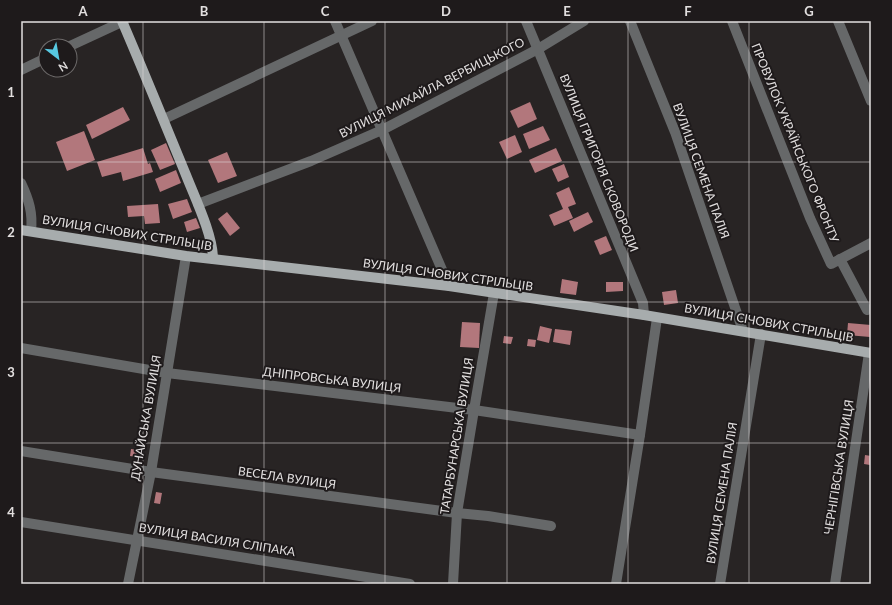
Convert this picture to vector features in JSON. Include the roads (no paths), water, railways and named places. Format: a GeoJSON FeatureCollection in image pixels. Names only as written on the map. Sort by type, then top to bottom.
{"type":"FeatureCollection","features":[{"type":"Feature","properties":{"kind":"main road"},"geometry":{"type":"LineString","coordinates":[[123,21],[198,204],[209,236],[213,259]]}},
{"type":"Feature","properties":{"kind":"main road","name":"ВУЛИЦЯ СІЧОВИХ СТРІЛЬЦІВ"},"geometry":{"type":"LineString","coordinates":[[26,231],[186,256],[449,286],[644,315],[870,353]]}},
{"type":"Feature","properties":{"kind":"street"},"geometry":{"type":"LineString","coordinates":[[78,42],[123,21]]}},
{"type":"Feature","properties":{"kind":"street"},"geometry":{"type":"LineString","coordinates":[[335,21],[449,286]]}},
{"type":"Feature","properties":{"kind":"street"},"geometry":{"type":"LineString","coordinates":[[164,119],[372,21]]}},
{"type":"Feature","properties":{"kind":"street","name":"ВУЛИЦЯ ГРИГОРІЯ СКОВОРОДИ"},"geometry":{"type":"LineString","coordinates":[[526,21],[643,303],[644,315]]}},
{"type":"Feature","properties":{"kind":"street","name":"ВУЛИЦЯ МИХАЙЛА ВЕРБИЦЬКОГО"},"geometry":{"type":"LineString","coordinates":[[198,204],[311,161],[382,130],[538,49],[584,21]]}},
{"type":"Feature","properties":{"kind":"street","name":"ВУЛИЦЯ СЕМЕНА ПАЛІЯ"},"geometry":{"type":"LineString","coordinates":[[630,21],[675,132],[743,331]]}},
{"type":"Feature","properties":{"kind":"street","name":"ПРОВУЛОК УКРАЇНСЬКОГО ФРОНТУ"},"geometry":{"type":"LineString","coordinates":[[732,21],[810,218],[831,264],[871,243]]}},
{"type":"Feature","properties":{"kind":"street"},"geometry":{"type":"LineString","coordinates":[[838,21],[871,101]]}},
{"type":"Feature","properties":{"kind":"street"},"geometry":{"type":"LineString","coordinates":[[21,70],[38,62]]}},
{"type":"Feature","properties":{"kind":"street"},"geometry":{"type":"LineString","coordinates":[[21,183],[27,197],[32,217],[26,231]]}},
{"type":"Feature","properties":{"kind":"street","name":"ДУНАЙСЬКА ВУЛИЦЯ"},"geometry":{"type":"LineString","coordinates":[[128,584],[151,472],[186,256]]}},
{"type":"Feature","properties":{"kind":"street","name":"ПРОВУЛОК УКРАЇНСЬКОГО ФРОНТУ"},"geometry":{"type":"LineString","coordinates":[[840,259],[867,310]]}},
{"type":"Feature","properties":{"kind":"street","name":"ТАТАРБУНАРСЬКА ВУЛИЦЯ"},"geometry":{"type":"LineString","coordinates":[[453,584],[458,513],[494,293]]}},
{"type":"Feature","properties":{"kind":"street"},"geometry":{"type":"LineString","coordinates":[[616,584],[657,318]]}},
{"type":"Feature","properties":{"kind":"street","name":"ВУЛИЦЯ СЕМЕНА ПАЛІЯ"},"geometry":{"type":"LineString","coordinates":[[720,584],[761,334]]}},
{"type":"Feature","properties":{"kind":"street","name":"ДНІПРОВСЬКА ВУЛИЦЯ"},"geometry":{"type":"LineString","coordinates":[[21,348],[167,373],[474,410],[640,434]]}},
{"type":"Feature","properties":{"kind":"street","name":"ЧЕРНІГІВСЬКА ВУЛИЦЯ"},"geometry":{"type":"LineString","coordinates":[[834,584],[870,353]]}},
{"type":"Feature","properties":{"kind":"street","name":"ВЕСЕЛА ВУЛИЦЯ"},"geometry":{"type":"LineString","coordinates":[[21,450],[151,472],[488,516],[551,526]]}},
{"type":"Feature","properties":{"kind":"street","name":"ВУЛИЦЯ ВАСИЛЯ СЛІПАКА"},"geometry":{"type":"LineString","coordinates":[[21,522],[410,584]]}}]}
